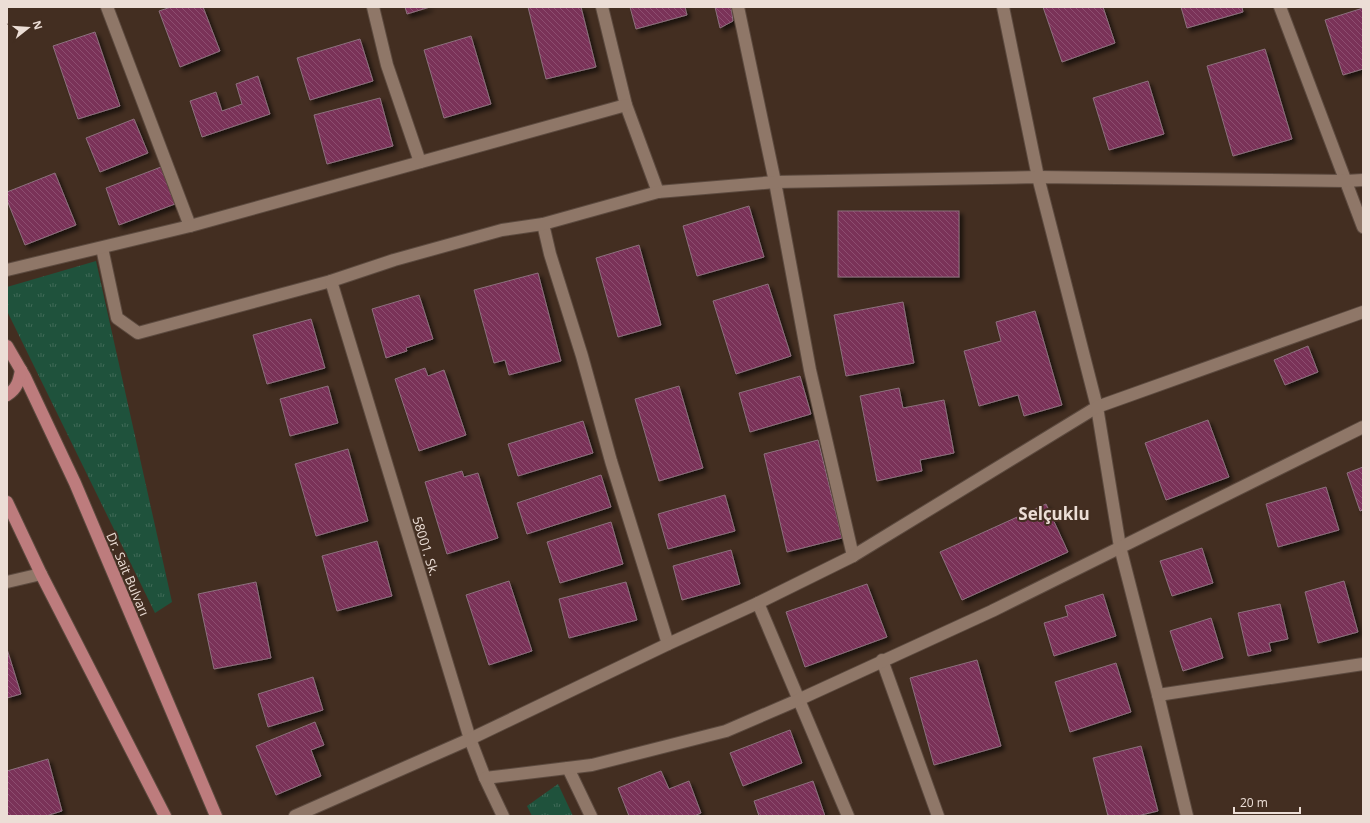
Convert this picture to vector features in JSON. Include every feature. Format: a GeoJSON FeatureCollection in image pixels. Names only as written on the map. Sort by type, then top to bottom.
{"type":"FeatureCollection","features":[{"type":"Feature","properties":{"kind":"main road","name":"Dr. Sait Bulvarı"},"geometry":{"type":"LineString","coordinates":[[7,346],[21,370],[75,483],[216,816]]}},
{"type":"Feature","properties":{"kind":"main road"},"geometry":{"type":"LineString","coordinates":[[7,395],[18,384],[21,370]]}},
{"type":"Feature","properties":{"kind":"main road"},"geometry":{"type":"LineString","coordinates":[[7,502],[41,574],[165,816]]}},
{"type":"Feature","properties":{"kind":"street"},"geometry":{"type":"LineString","coordinates":[[107,7],[190,226]]}},
{"type":"Feature","properties":{"kind":"street"},"geometry":{"type":"LineString","coordinates":[[373,7],[387,64],[420,162]]}},
{"type":"Feature","properties":{"kind":"street"},"geometry":{"type":"LineString","coordinates":[[602,7],[626,105],[658,192]]}},
{"type":"Feature","properties":{"kind":"street"},"geometry":{"type":"LineString","coordinates":[[738,7],[775,182],[810,370],[853,556]]}},
{"type":"Feature","properties":{"kind":"street"},"geometry":{"type":"LineString","coordinates":[[1003,7],[1038,177],[1097,407],[1120,547],[1187,816]]}},
{"type":"Feature","properties":{"kind":"street"},"geometry":{"type":"LineString","coordinates":[[1280,7],[1363,227]]}},
{"type":"Feature","properties":{"kind":"street"},"geometry":{"type":"LineString","coordinates":[[7,270],[190,226],[626,105]]}},
{"type":"Feature","properties":{"kind":"street"},"geometry":{"type":"LineString","coordinates":[[102,248],[117,318],[138,333],[331,281],[394,260],[502,230],[543,224],[658,192],[775,182],[1038,177],[1363,180]]}},
{"type":"Feature","properties":{"kind":"street"},"geometry":{"type":"LineString","coordinates":[[543,224],[550,254],[582,356],[613,469],[668,644]]}},
{"type":"Feature","properties":{"kind":"street","name":"58001. Sk."},"geometry":{"type":"LineString","coordinates":[[331,281],[470,739],[485,778],[503,816]]}},
{"type":"Feature","properties":{"kind":"street"},"geometry":{"type":"LineString","coordinates":[[295,816],[470,739],[668,644],[758,603],[853,556],[1097,407],[1363,312]]}},
{"type":"Feature","properties":{"kind":"street"},"geometry":{"type":"LineString","coordinates":[[485,778],[592,765],[726,731],[798,700],[882,660],[992,611],[1363,427]]}},
{"type":"Feature","properties":{"kind":"street"},"geometry":{"type":"LineString","coordinates":[[7,582],[41,574]]}},
{"type":"Feature","properties":{"kind":"street"},"geometry":{"type":"LineString","coordinates":[[758,603],[848,816]]}},
{"type":"Feature","properties":{"kind":"street"},"geometry":{"type":"LineString","coordinates":[[882,660],[938,816]]}},
{"type":"Feature","properties":{"kind":"street"},"geometry":{"type":"LineString","coordinates":[[1158,695],[1363,664]]}},
{"type":"Feature","properties":{"kind":"street"},"geometry":{"type":"LineString","coordinates":[[568,768],[591,816]]}},
{"type":"Feature","properties":{"kind":"green space"},"geometry":{"type":"Polygon","coordinates":[[[96,261],[172,602],[155,613],[7,311],[7,287],[96,261]]]}},
{"type":"Feature","properties":{"kind":"green space"},"geometry":{"type":"Polygon","coordinates":[[[558,784],[573,816],[532,816],[527,806],[558,784]]]}},
{"type":"Feature","properties":{"kind":"building"},"geometry":{"type":"Polygon","coordinates":[[[171,7],[203,7],[220,51],[180,67],[159,11],[171,7]]]}},
{"type":"Feature","properties":{"kind":"building"},"geometry":{"type":"Polygon","coordinates":[[[405,7],[430,7],[407,14],[405,7]]]}},
{"type":"Feature","properties":{"kind":"building"},"geometry":{"type":"Polygon","coordinates":[[[528,7],[581,7],[596,67],[546,79],[528,7]]]}},
{"type":"Feature","properties":{"kind":"building"},"geometry":{"type":"Polygon","coordinates":[[[630,7],[685,7],[687,15],[636,29],[630,7]]]}},
{"type":"Feature","properties":{"kind":"building"},"geometry":{"type":"Polygon","coordinates":[[[715,7],[731,7],[733,21],[720,28],[715,7]]]}},
{"type":"Feature","properties":{"kind":"building"},"geometry":{"type":"Polygon","coordinates":[[[1043,7],[1103,7],[1115,43],[1062,62],[1043,7]]]}},
{"type":"Feature","properties":{"kind":"building"},"geometry":{"type":"Polygon","coordinates":[[[1181,7],[1242,7],[1243,12],[1187,28],[1181,7]]]}},
{"type":"Feature","properties":{"kind":"building"},"geometry":{"type":"Polygon","coordinates":[[[1363,8],[1363,69],[1343,75],[1325,20],[1363,8]]]}},
{"type":"Feature","properties":{"kind":"building"},"geometry":{"type":"Polygon","coordinates":[[[95,32],[120,106],[78,119],[53,46],[95,32]]]}},
{"type":"Feature","properties":{"kind":"building"},"geometry":{"type":"Polygon","coordinates":[[[471,36],[491,104],[444,118],[424,50],[471,36]]]}},
{"type":"Feature","properties":{"kind":"building"},"geometry":{"type":"Polygon","coordinates":[[[360,39],[373,81],[310,100],[297,58],[360,39]]]}},
{"type":"Feature","properties":{"kind":"building"},"geometry":{"type":"Polygon","coordinates":[[[1265,49],[1292,139],[1233,156],[1207,66],[1265,49]]]}},
{"type":"Feature","properties":{"kind":"building"},"geometry":{"type":"Polygon","coordinates":[[[258,76],[270,114],[202,137],[190,101],[216,92],[222,111],[242,104],[236,84],[258,76]]]}},
{"type":"Feature","properties":{"kind":"building"},"geometry":{"type":"Polygon","coordinates":[[[1148,81],[1164,134],[1109,150],[1093,98],[1148,81]]]}},
{"type":"Feature","properties":{"kind":"building"},"geometry":{"type":"Polygon","coordinates":[[[380,98],[393,146],[327,164],[314,115],[380,98]]]}},
{"type":"Feature","properties":{"kind":"building"},"geometry":{"type":"Polygon","coordinates":[[[134,119],[148,153],[100,172],[86,138],[134,119]]]}},
{"type":"Feature","properties":{"kind":"building"},"geometry":{"type":"Polygon","coordinates":[[[161,167],[175,204],[119,225],[106,188],[161,167]]]}},
{"type":"Feature","properties":{"kind":"building"},"geometry":{"type":"Polygon","coordinates":[[[55,173],[76,225],[25,245],[7,200],[7,192],[55,173]]]}},
{"type":"Feature","properties":{"kind":"building"},"geometry":{"type":"Polygon","coordinates":[[[749,206],[764,257],[697,276],[683,226],[749,206]]]}},
{"type":"Feature","properties":{"kind":"building"},"geometry":{"type":"Polygon","coordinates":[[[838,211],[959,211],[959,277],[838,277],[838,211]]]}},
{"type":"Feature","properties":{"kind":"building"},"geometry":{"type":"Polygon","coordinates":[[[639,245],[661,325],[618,337],[596,258],[639,245]]]}},
{"type":"Feature","properties":{"kind":"building"},"geometry":{"type":"Polygon","coordinates":[[[538,273],[561,361],[509,375],[505,360],[494,363],[474,290],[538,273]]]}},
{"type":"Feature","properties":{"kind":"building"},"geometry":{"type":"Polygon","coordinates":[[[768,284],[791,356],[736,374],[713,301],[768,284]]]}},
{"type":"Feature","properties":{"kind":"building"},"geometry":{"type":"Polygon","coordinates":[[[419,295],[433,339],[406,348],[407,351],[386,358],[372,309],[419,295]]]}},
{"type":"Feature","properties":{"kind":"building"},"geometry":{"type":"Polygon","coordinates":[[[903,302],[914,363],[846,376],[834,315],[903,302]]]}},
{"type":"Feature","properties":{"kind":"building"},"geometry":{"type":"Polygon","coordinates":[[[1035,311],[1062,405],[1024,416],[1018,395],[979,406],[964,351],[1001,341],[996,322],[1035,311]]]}},
{"type":"Feature","properties":{"kind":"building"},"geometry":{"type":"Polygon","coordinates":[[[311,319],[325,368],[267,384],[253,335],[311,319]]]}},
{"type":"Feature","properties":{"kind":"building"},"geometry":{"type":"Polygon","coordinates":[[[1308,346],[1318,372],[1285,385],[1274,360],[1308,346]]]}},
{"type":"Feature","properties":{"kind":"building"},"geometry":{"type":"Polygon","coordinates":[[[425,368],[428,376],[444,370],[466,435],[419,451],[395,379],[425,368]]]}},
{"type":"Feature","properties":{"kind":"building"},"geometry":{"type":"Polygon","coordinates":[[[800,376],[811,414],[750,432],[739,393],[800,376]]]}},
{"type":"Feature","properties":{"kind":"building"},"geometry":{"type":"Polygon","coordinates":[[[328,386],[338,423],[290,436],[280,399],[328,386]]]}},
{"type":"Feature","properties":{"kind":"building"},"geometry":{"type":"Polygon","coordinates":[[[679,386],[703,468],[659,481],[635,399],[679,386]]]}},
{"type":"Feature","properties":{"kind":"building"},"geometry":{"type":"Polygon","coordinates":[[[899,388],[903,408],[944,400],[954,453],[920,460],[922,471],[877,481],[860,396],[899,388]]]}},
{"type":"Feature","properties":{"kind":"building"},"geometry":{"type":"Polygon","coordinates":[[[1208,420],[1229,477],[1166,500],[1145,443],[1208,420]]]}},
{"type":"Feature","properties":{"kind":"building"},"geometry":{"type":"Polygon","coordinates":[[[583,421],[593,453],[518,476],[508,444],[583,421]]]}},
{"type":"Feature","properties":{"kind":"building"},"geometry":{"type":"Polygon","coordinates":[[[818,440],[842,538],[787,552],[764,454],[818,440]]]}},
{"type":"Feature","properties":{"kind":"building"},"geometry":{"type":"Polygon","coordinates":[[[348,449],[368,521],[316,536],[295,464],[348,449]]]}},
{"type":"Feature","properties":{"kind":"building"},"geometry":{"type":"Polygon","coordinates":[[[1363,467],[1363,510],[1360,511],[1347,473],[1363,467]]]}},
{"type":"Feature","properties":{"kind":"building"},"geometry":{"type":"Polygon","coordinates":[[[462,471],[464,477],[478,473],[498,538],[447,554],[425,482],[462,471]]]}},
{"type":"Feature","properties":{"kind":"building"},"geometry":{"type":"Polygon","coordinates":[[[601,475],[611,507],[527,534],[517,503],[601,475]]]}},
{"type":"Feature","properties":{"kind":"building"},"geometry":{"type":"Polygon","coordinates":[[[1326,487],[1339,530],[1278,547],[1266,504],[1326,487]]]}},
{"type":"Feature","properties":{"kind":"building"},"geometry":{"type":"Polygon","coordinates":[[[725,495],[735,531],[668,549],[658,514],[725,495]]]}},
{"type":"Feature","properties":{"kind":"building"},"geometry":{"type":"Polygon","coordinates":[[[1046,504],[1068,552],[962,600],[940,552],[1046,504]]]}},
{"type":"Feature","properties":{"kind":"building"},"geometry":{"type":"Polygon","coordinates":[[[611,522],[623,564],[560,583],[547,542],[611,522]]]}},
{"type":"Feature","properties":{"kind":"building"},"geometry":{"type":"Polygon","coordinates":[[[377,541],[392,596],[337,611],[322,556],[377,541]]]}},
{"type":"Feature","properties":{"kind":"building"},"geometry":{"type":"Polygon","coordinates":[[[1202,548],[1213,583],[1172,596],[1160,561],[1202,548]]]}},
{"type":"Feature","properties":{"kind":"building"},"geometry":{"type":"Polygon","coordinates":[[[731,550],[740,584],[682,600],[673,566],[731,550]]]}},
{"type":"Feature","properties":{"kind":"building"},"geometry":{"type":"Polygon","coordinates":[[[509,581],[532,651],[489,665],[466,595],[509,581]]]}},
{"type":"Feature","properties":{"kind":"building"},"geometry":{"type":"Polygon","coordinates":[[[1344,581],[1358,632],[1318,643],[1305,592],[1344,581]]]}},
{"type":"Feature","properties":{"kind":"building"},"geometry":{"type":"Polygon","coordinates":[[[256,582],[271,658],[214,669],[198,594],[256,582]]]}},
{"type":"Feature","properties":{"kind":"building"},"geometry":{"type":"Polygon","coordinates":[[[626,582],[637,620],[569,638],[559,599],[626,582]]]}},
{"type":"Feature","properties":{"kind":"building"},"geometry":{"type":"Polygon","coordinates":[[[867,584],[887,637],[805,667],[786,612],[867,584]]]}},
{"type":"Feature","properties":{"kind":"building"},"geometry":{"type":"Polygon","coordinates":[[[1103,594],[1116,636],[1054,656],[1044,623],[1068,616],[1065,606],[1103,594]]]}},
{"type":"Feature","properties":{"kind":"building"},"geometry":{"type":"Polygon","coordinates":[[[1280,604],[1288,639],[1269,643],[1271,651],[1248,656],[1238,613],[1280,604]]]}},
{"type":"Feature","properties":{"kind":"building"},"geometry":{"type":"Polygon","coordinates":[[[1211,618],[1223,658],[1183,671],[1170,631],[1211,618]]]}},
{"type":"Feature","properties":{"kind":"building"},"geometry":{"type":"Polygon","coordinates":[[[7,649],[21,694],[7,698],[7,649]]]}},
{"type":"Feature","properties":{"kind":"building"},"geometry":{"type":"Polygon","coordinates":[[[977,660],[1001,746],[934,765],[910,678],[977,660]]]}},
{"type":"Feature","properties":{"kind":"building"},"geometry":{"type":"Polygon","coordinates":[[[1116,663],[1131,712],[1070,732],[1055,682],[1116,663]]]}},
{"type":"Feature","properties":{"kind":"building"},"geometry":{"type":"Polygon","coordinates":[[[313,677],[323,710],[268,727],[258,694],[313,677]]]}},
{"type":"Feature","properties":{"kind":"building"},"geometry":{"type":"Polygon","coordinates":[[[315,722],[324,745],[311,750],[321,776],[276,795],[256,746],[315,722]]]}},
{"type":"Feature","properties":{"kind":"building"},"geometry":{"type":"Polygon","coordinates":[[[790,730],[802,763],[743,786],[730,753],[790,730]]]}},
{"type":"Feature","properties":{"kind":"building"},"geometry":{"type":"Polygon","coordinates":[[[1141,746],[1158,811],[1137,816],[1108,816],[1093,758],[1141,746]]]}},
{"type":"Feature","properties":{"kind":"building"},"geometry":{"type":"Polygon","coordinates":[[[48,759],[62,811],[46,816],[7,816],[7,771],[48,759]]]}},
{"type":"Feature","properties":{"kind":"building"},"geometry":{"type":"Polygon","coordinates":[[[661,771],[669,789],[689,781],[701,813],[694,816],[629,816],[618,788],[661,771]]]}},
{"type":"Feature","properties":{"kind":"building"},"geometry":{"type":"Polygon","coordinates":[[[813,781],[825,816],[759,816],[754,801],[813,781]]]}},
{"type":"Feature","properties":{"kind":"district","name":"Selçuklu"},"geometry":{"type":"Point","coordinates":[1054,513]}}]}
